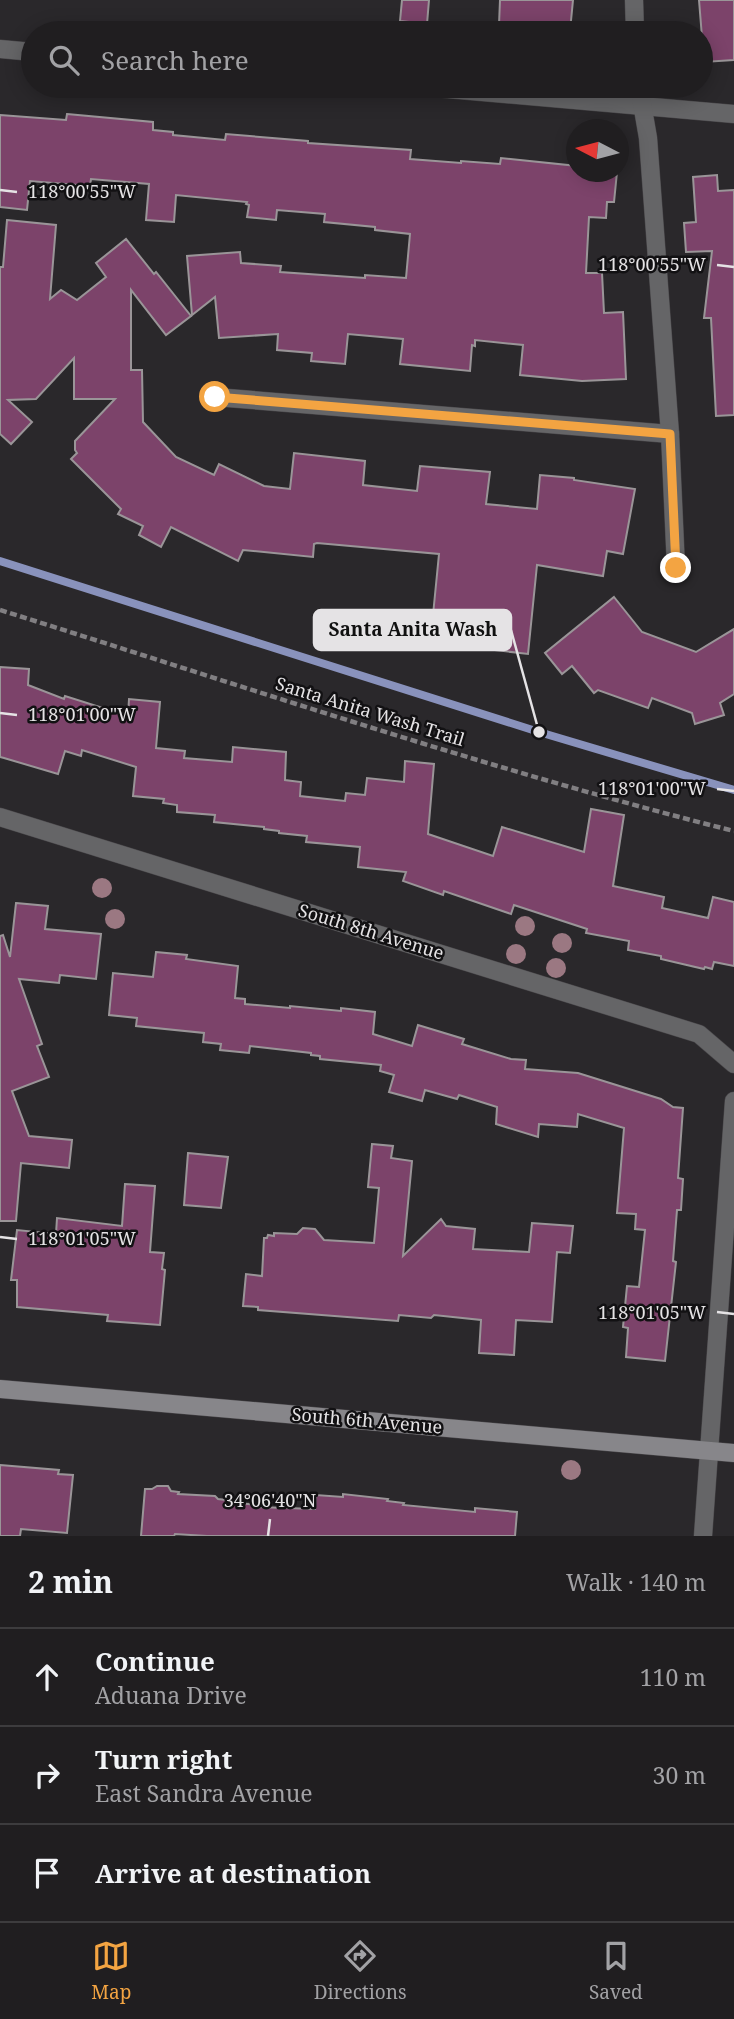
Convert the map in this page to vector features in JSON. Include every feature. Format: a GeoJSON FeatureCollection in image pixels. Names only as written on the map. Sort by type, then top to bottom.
{"type":"FeatureCollection","features":[{"type":"Feature","properties":{"kind":"street"},"geometry":{"type":"LineString","coordinates":[[634,0],[635,21]]}},
{"type":"Feature","properties":{"kind":"street"},"geometry":{"type":"LineString","coordinates":[[0,49],[21,51]]}},
{"type":"Feature","properties":{"kind":"street"},"geometry":{"type":"LineString","coordinates":[[552,98],[734,114]]}},
{"type":"Feature","properties":{"kind":"street"},"geometry":{"type":"LineString","coordinates":[[642,98],[648,138],[670,434],[676,568]]}},
{"type":"Feature","properties":{"kind":"street"},"geometry":{"type":"LineString","coordinates":[[215,397],[670,434]]}},
{"type":"Feature","properties":{"kind":"street","name":"South 8th Avenue"},"geometry":{"type":"LineString","coordinates":[[0,817],[699,1034],[734,1064]]}},
{"type":"Feature","properties":{"kind":"street"},"geometry":{"type":"LineString","coordinates":[[703,1536],[734,1101]]}},
{"type":"Feature","properties":{"kind":"street","name":"South 6th Avenue"},"geometry":{"type":"LineString","coordinates":[[0,1389],[734,1453]]}},
{"type":"Feature","properties":{"kind":"path","name":"Santa Anita Wash Trail"},"geometry":{"type":"LineString","coordinates":[[0,610],[414,740],[734,831]]}},
{"type":"Feature","properties":{"kind":"building"},"geometry":{"type":"Polygon","coordinates":[[[402,0],[429,0],[427,21],[400,21],[402,0]]]}},
{"type":"Feature","properties":{"kind":"building"},"geometry":{"type":"Polygon","coordinates":[[[500,0],[573,0],[571,21],[499,21],[500,0]]]}},
{"type":"Feature","properties":{"kind":"building"},"geometry":{"type":"Polygon","coordinates":[[[699,0],[734,0],[734,60],[713,61],[713,21],[701,21],[699,0]]]}},
{"type":"Feature","properties":{"kind":"building"},"geometry":{"type":"Polygon","coordinates":[[[67,114],[153,122],[153,130],[173,132],[173,135],[225,140],[226,134],[411,150],[410,159],[500,164],[501,158],[566,165],[566,182],[616,182],[614,202],[607,202],[606,218],[589,217],[586,273],[602,273],[604,313],[623,312],[626,379],[582,381],[520,375],[523,345],[475,340],[475,346],[472,345],[470,371],[400,364],[403,339],[348,334],[345,364],[311,361],[312,353],[277,350],[278,334],[219,338],[215,297],[192,315],[187,256],[240,252],[241,263],[281,266],[280,272],[406,278],[410,234],[324,222],[325,214],[277,210],[276,220],[247,217],[247,202],[176,195],[174,222],[146,220],[149,184],[91,179],[90,186],[30,181],[27,210],[0,207],[0,115],[66,120],[67,114]]]}},
{"type":"Feature","properties":{"kind":"building"},"geometry":{"type":"Polygon","coordinates":[[[717,175],[718,191],[734,190],[734,415],[716,416],[711,318],[704,318],[712,251],[686,252],[684,223],[696,222],[693,177],[717,175]]]}},
{"type":"Feature","properties":{"kind":"building"},"geometry":{"type":"Polygon","coordinates":[[[7,220],[56,225],[50,299],[61,290],[77,300],[106,277],[96,263],[126,239],[191,316],[166,335],[131,290],[131,370],[142,370],[143,422],[176,457],[214,475],[219,464],[264,486],[290,489],[294,453],[365,461],[363,485],[417,491],[420,466],[490,472],[486,504],[537,509],[540,475],[635,489],[623,554],[607,551],[603,576],[537,565],[528,654],[469,647],[469,644],[465,643],[420,637],[422,614],[433,615],[439,554],[317,543],[314,544],[313,557],[243,550],[238,561],[171,527],[161,547],[139,535],[143,526],[118,514],[121,509],[71,459],[77,453],[75,441],[115,399],[74,399],[74,358],[36,399],[8,400],[32,422],[11,444],[0,434],[0,267],[3,267],[7,220]]]}},
{"type":"Feature","properties":{"kind":"building"},"geometry":{"type":"Polygon","coordinates":[[[614,597],[642,632],[696,652],[734,629],[734,694],[720,703],[724,715],[695,724],[692,713],[652,698],[648,708],[598,690],[594,693],[572,666],[562,674],[545,653],[614,597]]]}},
{"type":"Feature","properties":{"kind":"building"},"geometry":{"type":"Polygon","coordinates":[[[0,667],[29,669],[28,685],[64,699],[65,696],[128,716],[129,699],[160,702],[156,748],[185,751],[184,758],[232,762],[233,747],[286,752],[285,780],[301,782],[300,796],[345,801],[346,793],[365,795],[367,778],[404,782],[405,761],[434,764],[428,834],[493,856],[502,827],[584,852],[591,809],[624,815],[613,886],[664,897],[662,908],[708,918],[713,897],[734,902],[734,966],[714,962],[712,969],[704,969],[661,959],[661,956],[628,950],[629,941],[586,933],[587,929],[514,905],[511,914],[444,891],[443,895],[403,881],[406,872],[358,867],[360,847],[306,842],[307,836],[279,833],[264,827],[214,822],[215,815],[177,812],[177,805],[163,803],[164,799],[133,796],[136,767],[82,750],[81,756],[65,751],[58,774],[0,757],[0,667]]]}},
{"type":"Feature","properties":{"kind":"building"},"geometry":{"type":"Polygon","coordinates":[[[16,903],[48,906],[45,929],[101,934],[96,979],[60,975],[59,983],[19,979],[42,1044],[37,1046],[49,1077],[12,1091],[29,1136],[72,1140],[69,1168],[21,1163],[16,1221],[0,1221],[0,936],[3,935],[10,957],[16,903]]]}},
{"type":"Feature","properties":{"kind":"building"},"geometry":{"type":"Polygon","coordinates":[[[156,952],[187,955],[186,959],[238,966],[235,998],[245,999],[245,1004],[375,1012],[373,1034],[412,1046],[418,1025],[464,1039],[462,1044],[511,1059],[526,1060],[525,1069],[578,1073],[661,1099],[673,1107],[683,1108],[678,1178],[683,1179],[681,1210],[677,1210],[673,1261],[676,1262],[665,1361],[626,1357],[628,1328],[623,1327],[627,1286],[639,1287],[645,1230],[635,1229],[636,1214],[617,1213],[624,1128],[578,1114],[577,1127],[539,1124],[538,1137],[496,1124],[497,1107],[459,1095],[457,1099],[425,1090],[422,1101],[389,1092],[394,1075],[380,1071],[381,1065],[320,1059],[320,1056],[311,1053],[250,1046],[249,1053],[220,1050],[221,1044],[203,1042],[204,1033],[136,1026],[137,1018],[109,1015],[113,973],[153,977],[156,952]]]}},
{"type":"Feature","properties":{"kind":"building"},"geometry":{"type":"Polygon","coordinates":[[[372,1144],[393,1146],[391,1158],[412,1161],[403,1256],[441,1219],[446,1226],[475,1229],[473,1249],[529,1252],[532,1223],[573,1226],[570,1253],[557,1252],[552,1322],[516,1320],[514,1355],[479,1353],[481,1320],[434,1315],[431,1318],[399,1315],[398,1321],[258,1310],[258,1307],[243,1306],[246,1274],[262,1276],[264,1238],[268,1235],[297,1234],[303,1228],[315,1229],[324,1240],[374,1243],[379,1188],[368,1187],[372,1144]]]}},
{"type":"Feature","properties":{"kind":"building"},"geometry":{"type":"Polygon","coordinates":[[[188,1153],[228,1157],[221,1208],[184,1205],[188,1153]]]}},
{"type":"Feature","properties":{"kind":"building"},"geometry":{"type":"Polygon","coordinates":[[[125,1184],[155,1186],[150,1252],[164,1253],[160,1325],[107,1321],[108,1315],[17,1307],[17,1280],[11,1280],[17,1230],[56,1234],[57,1218],[122,1226],[125,1184]]]}},
{"type":"Feature","properties":{"kind":"building"},"geometry":{"type":"Polygon","coordinates":[[[0,1465],[59,1470],[58,1474],[73,1475],[67,1533],[21,1529],[20,1536],[0,1536],[0,1465]]]}},
{"type":"Feature","properties":{"kind":"building"},"geometry":{"type":"Polygon","coordinates":[[[168,1486],[171,1491],[179,1492],[178,1494],[215,1496],[226,1502],[258,1507],[315,1509],[316,1495],[343,1497],[343,1494],[388,1499],[387,1501],[404,1503],[403,1505],[475,1512],[475,1508],[517,1512],[515,1536],[141,1536],[145,1489],[168,1486]]]}},
{"type":"Feature","properties":{"kind":"waterway"},"geometry":{"type":"LineString","coordinates":[[0,561],[539,732],[734,790]]}},
{"type":"Feature","properties":{"kind":"place","name":"Santa Anita Wash"},"geometry":{"type":"Point","coordinates":[539,732]}},
{"type":"Feature","properties":{"kind":"route"},"geometry":{"type":"LineString","coordinates":[[215,397],[670,434],[676,568]]}}]}
